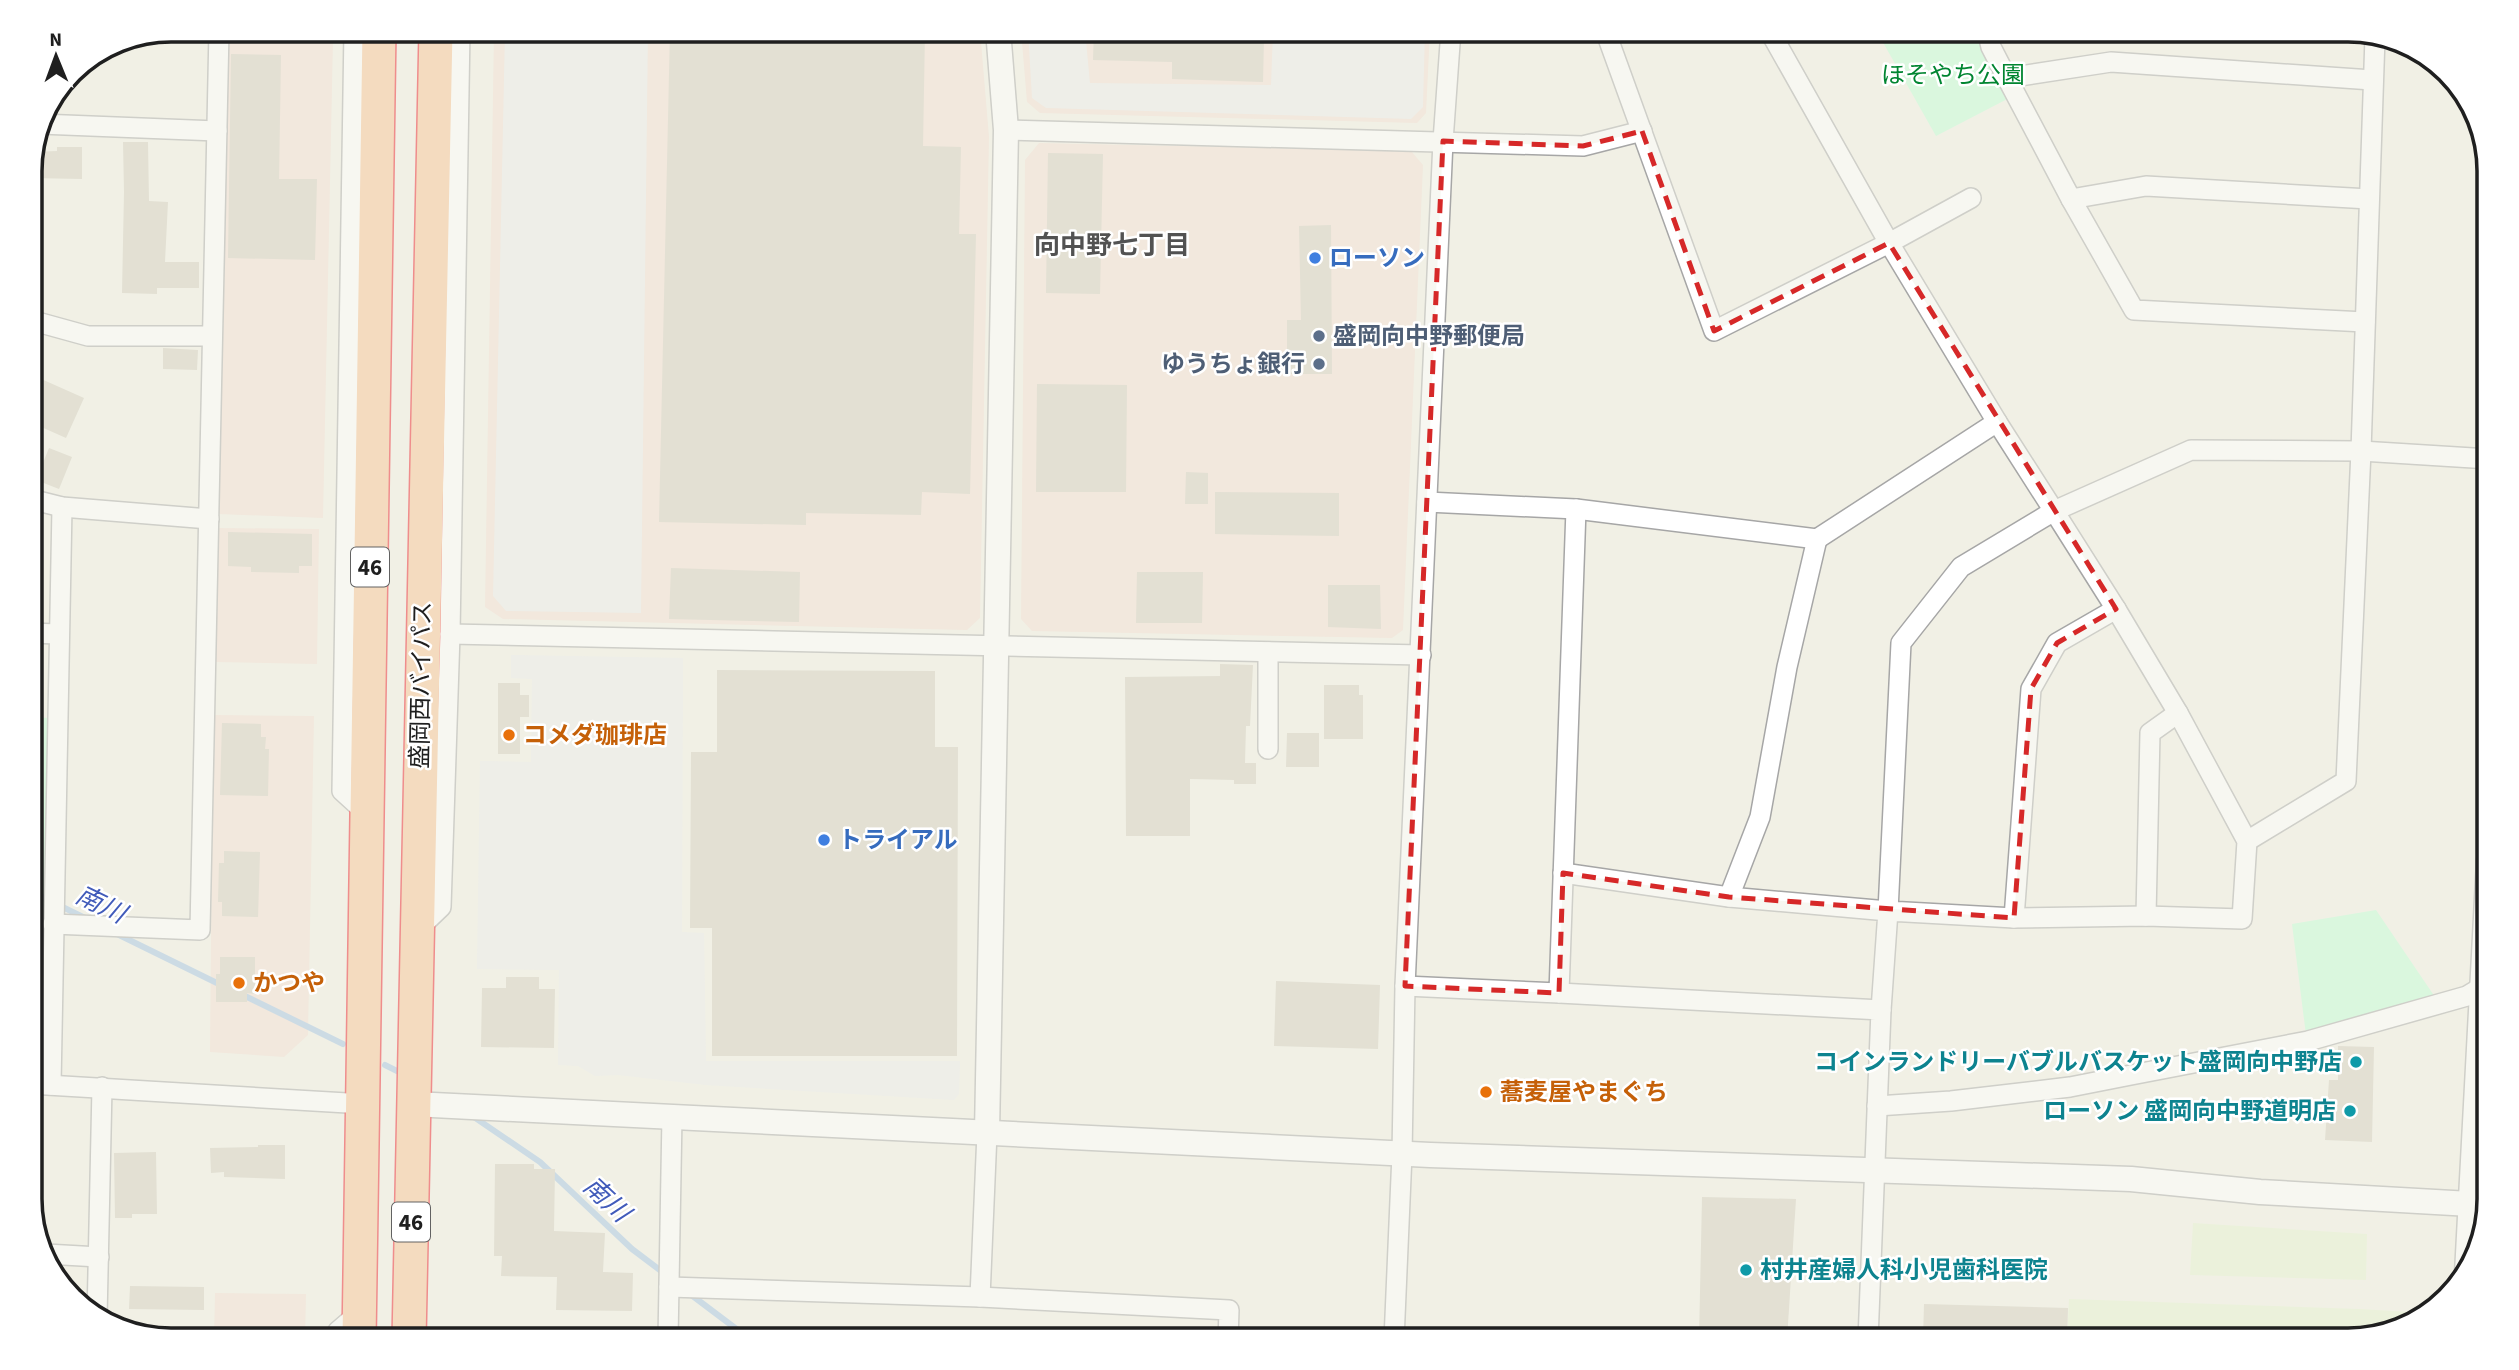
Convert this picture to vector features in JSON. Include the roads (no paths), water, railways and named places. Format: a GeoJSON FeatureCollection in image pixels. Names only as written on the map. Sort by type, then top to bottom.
{"type":"FeatureCollection","features":[{"type":"Feature","properties":{"kind":"highway","name":"46"},"geometry":{"type":"LineString","coordinates":[[359,1327],[379,42]]}},
{"type":"Feature","properties":{"kind":"highway","name":"盛岡西バイパス"},"geometry":{"type":"LineString","coordinates":[[410,1328],[424,1105],[416,931],[436,42]]}},
{"type":"Feature","properties":{"kind":"street"},"geometry":{"type":"LineString","coordinates":[[53,923],[200,930],[219,42]]}},
{"type":"Feature","properties":{"kind":"street"},"geometry":{"type":"LineString","coordinates":[[354,42],[342,791],[365,812]]}},
{"type":"Feature","properties":{"kind":"street"},"geometry":{"type":"LineString","coordinates":[[416,931],[441,907],[450,634],[460,42]]}},
{"type":"Feature","properties":{"kind":"street"},"geometry":{"type":"LineString","coordinates":[[980,1297],[987,1133],[1006,130],[999,42]]}},
{"type":"Feature","properties":{"kind":"street"},"geometry":{"type":"LineString","coordinates":[[1395,1328],[1402,1154],[1405,986],[1443,141],[1450,42]]}},
{"type":"Feature","properties":{"kind":"street"},"geometry":{"type":"LineString","coordinates":[[1609,42],[1714,331],[1972,198]]}},
{"type":"Feature","properties":{"kind":"street"},"geometry":{"type":"LineString","coordinates":[[1563,873],[1729,897],[1888,911],[2014,918],[2146,916],[2242,919],[2247,841],[2178,713],[1889,243],[1776,42]]}},
{"type":"Feature","properties":{"kind":"street"},"geometry":{"type":"LineString","coordinates":[[1989,42],[2071,199],[2134,310],[2365,322]]}},
{"type":"Feature","properties":{"kind":"street"},"geometry":{"type":"LineString","coordinates":[[2247,841],[2346,782],[2361,452],[2374,45]]}},
{"type":"Feature","properties":{"kind":"street"},"geometry":{"type":"LineString","coordinates":[[2007,78],[2111,62],[2372,80]]}},
{"type":"Feature","properties":{"kind":"street"},"geometry":{"type":"LineString","coordinates":[[51,124],[217,131]]}},
{"type":"Feature","properties":{"kind":"street"},"geometry":{"type":"LineString","coordinates":[[1006,130],[1583,146],[1642,131]]}},
{"type":"Feature","properties":{"kind":"street"},"geometry":{"type":"LineString","coordinates":[[2071,199],[2146,186],[2369,199]]}},
{"type":"Feature","properties":{"kind":"street"},"geometry":{"type":"LineString","coordinates":[[42,323],[88,336],[211,336]]}},
{"type":"Feature","properties":{"kind":"street"},"geometry":{"type":"LineString","coordinates":[[1427,502],[1576,509],[1817,539],[1997,422]]}},
{"type":"Feature","properties":{"kind":"street"},"geometry":{"type":"LineString","coordinates":[[1868,1328],[1881,1010],[1901,643],[1961,567],[2054,512],[2191,450],[2361,452],[2477,457]]}},
{"type":"Feature","properties":{"kind":"street"},"geometry":{"type":"LineString","coordinates":[[42,502],[62,507],[209,519]]}},
{"type":"Feature","properties":{"kind":"street"},"geometry":{"type":"LineString","coordinates":[[51,1085],[62,507]]}},
{"type":"Feature","properties":{"kind":"street"},"geometry":{"type":"LineString","coordinates":[[1559,993],[1576,509]]}},
{"type":"Feature","properties":{"kind":"street"},"geometry":{"type":"LineString","coordinates":[[1729,897],[1760,817],[1787,667],[1817,539]]}},
{"type":"Feature","properties":{"kind":"street"},"geometry":{"type":"LineString","coordinates":[[2014,918],[2031,689],[2057,643],[2116,609]]}},
{"type":"Feature","properties":{"kind":"street"},"geometry":{"type":"LineString","coordinates":[[42,633],[58,634]]}},
{"type":"Feature","properties":{"kind":"street"},"geometry":{"type":"LineString","coordinates":[[450,634],[1420,655]]}},
{"type":"Feature","properties":{"kind":"street"},"geometry":{"type":"LineString","coordinates":[[1268,652],[1268,749]]}},
{"type":"Feature","properties":{"kind":"street"},"geometry":{"type":"LineString","coordinates":[[2146,916],[2150,733],[2178,713]]}},
{"type":"Feature","properties":{"kind":"street"},"geometry":{"type":"LineString","coordinates":[[1405,986],[1881,1010]]}},
{"type":"Feature","properties":{"kind":"street"},"geometry":{"type":"LineString","coordinates":[[1877,1106],[1951,1101],[2070,1087],[2308,1041],[2467,996],[2477,990]]}},
{"type":"Feature","properties":{"kind":"street"},"geometry":{"type":"LineString","coordinates":[[42,1085],[364,1104]]}},
{"type":"Feature","properties":{"kind":"street"},"geometry":{"type":"LineString","coordinates":[[97,1305],[102,1087]]}},
{"type":"Feature","properties":{"kind":"street"},"geometry":{"type":"LineString","coordinates":[[424,1105],[1402,1154],[2130,1180],[2260,1192],[2477,1204]]}},
{"type":"Feature","properties":{"kind":"street"},"geometry":{"type":"LineString","coordinates":[[668,1328],[672,1116]]}},
{"type":"Feature","properties":{"kind":"street"},"geometry":{"type":"LineString","coordinates":[[54,1254],[99,1257]]}},
{"type":"Feature","properties":{"kind":"street"},"geometry":{"type":"LineString","coordinates":[[669,1287],[980,1297],[1229,1310],[1228,1328]]}},
{"type":"Feature","properties":{"kind":"waterway","name":"南川"},"geometry":{"type":"LineString","coordinates":[[42,897],[85,918]]}},
{"type":"Feature","properties":{"kind":"waterway","name":"南川"},"geometry":{"type":"LineString","coordinates":[[117,934],[223,986]]}},
{"type":"Feature","properties":{"kind":"waterway","name":"南川"},"geometry":{"type":"LineString","coordinates":[[239,993],[343,1044]]}},
{"type":"Feature","properties":{"kind":"waterway","name":"南川"},"geometry":{"type":"LineString","coordinates":[[385,1065],[397,1071]]}},
{"type":"Feature","properties":{"kind":"waterway","name":"南川"},"geometry":{"type":"LineString","coordinates":[[471,1115],[540,1162],[632,1249],[665,1274]]}},
{"type":"Feature","properties":{"kind":"waterway","name":"南川"},"geometry":{"type":"LineString","coordinates":[[690,1294],[735,1328]]}},
{"type":"Feature","properties":{"kind":"place","name":"ローソン"},"geometry":{"type":"Point","coordinates":[1315,258]}},
{"type":"Feature","properties":{"kind":"place","name":"盛岡向中野郵便局"},"geometry":{"type":"Point","coordinates":[1319,336]}},
{"type":"Feature","properties":{"kind":"place","name":"ゆうちょ銀行"},"geometry":{"type":"Point","coordinates":[1319,364]}},
{"type":"Feature","properties":{"kind":"place","name":"コメダ珈琲店"},"geometry":{"type":"Point","coordinates":[509,735]}},
{"type":"Feature","properties":{"kind":"place","name":"トライアル"},"geometry":{"type":"Point","coordinates":[824,840]}},
{"type":"Feature","properties":{"kind":"place","name":"かつや"},"geometry":{"type":"Point","coordinates":[239,983]}},
{"type":"Feature","properties":{"kind":"place","name":"コインランドリーバブルバスケット盛岡向中野店"},"geometry":{"type":"Point","coordinates":[2356,1062]}},
{"type":"Feature","properties":{"kind":"place","name":"蕎麦屋やまぐち"},"geometry":{"type":"Point","coordinates":[1486,1092]}},
{"type":"Feature","properties":{"kind":"place","name":"ローソン 盛岡向中野道明店"},"geometry":{"type":"Point","coordinates":[2350,1111]}},
{"type":"Feature","properties":{"kind":"place","name":"村井産婦人科小児歯科医院"},"geometry":{"type":"Point","coordinates":[1746,1270]}},
{"type":"Feature","properties":{"kind":"district","name":"向中野七丁目"},"geometry":{"type":"Point","coordinates":[1112,245]}},
{"type":"Feature","properties":{"kind":"park label","name":"ほそやち公園"},"geometry":{"type":"Point","coordinates":[1953,75]}}]}
